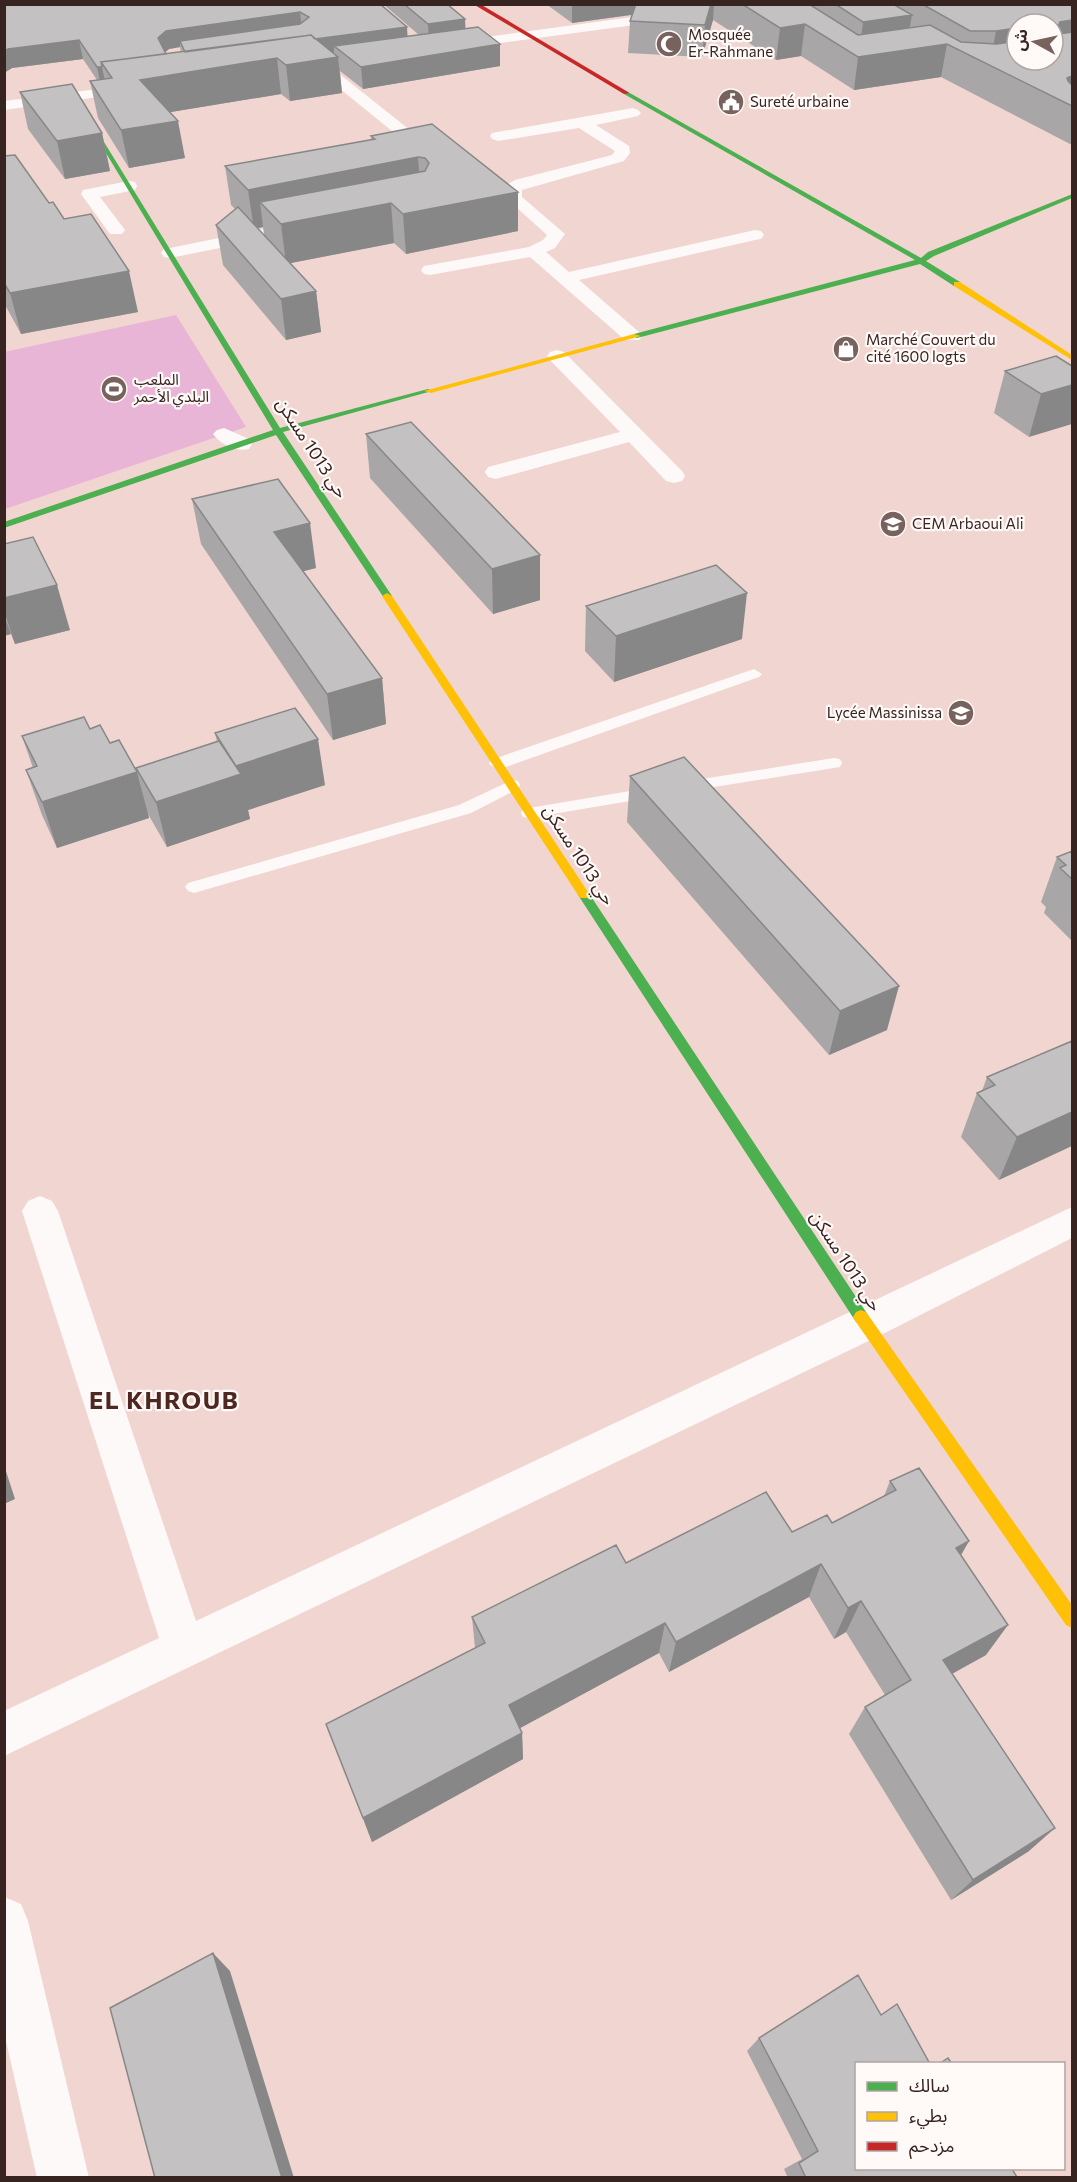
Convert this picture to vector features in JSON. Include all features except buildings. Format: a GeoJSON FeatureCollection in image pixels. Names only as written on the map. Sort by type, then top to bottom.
{"type":"FeatureCollection","features":[{"type":"Feature","properties":{"kind":"street"},"geometry":{"type":"LineString","coordinates":[[475,4],[526,36],[926,257],[1012,302]]}},
{"type":"Feature","properties":{"kind":"street"},"geometry":{"type":"LineString","coordinates":[[499,4],[926,257],[1072,358]]}},
{"type":"Feature","properties":{"kind":"street"},"geometry":{"type":"LineString","coordinates":[[437,48],[761,4]]}},
{"type":"Feature","properties":{"kind":"street"},"geometry":{"type":"LineString","coordinates":[[340,61],[312,65],[414,141]]}},
{"type":"Feature","properties":{"kind":"street"},"geometry":{"type":"LineString","coordinates":[[4,106],[152,86]]}},
{"type":"Feature","properties":{"kind":"street","name":"حي 1013 مسكن"},"geometry":{"type":"LineString","coordinates":[[75,97],[278,431],[866,1324],[1072,1619]]}},
{"type":"Feature","properties":{"kind":"street"},"geometry":{"type":"LineString","coordinates":[[498,136],[633,113]]}},
{"type":"Feature","properties":{"kind":"street"},"geometry":{"type":"LineString","coordinates":[[430,270],[534,251],[549,244],[556,234],[514,198],[514,188],[521,184],[618,158],[622,149],[582,123]]}},
{"type":"Feature","properties":{"kind":"street"},"geometry":{"type":"LineString","coordinates":[[116,230],[89,194],[129,186]]}},
{"type":"Feature","properties":{"kind":"street"},"geometry":{"type":"LineString","coordinates":[[4,525],[232,439],[278,431],[926,257],[1072,196]]}},
{"type":"Feature","properties":{"kind":"street"},"geometry":{"type":"LineString","coordinates":[[170,253],[285,230]]}},
{"type":"Feature","properties":{"kind":"street"},"geometry":{"type":"LineString","coordinates":[[565,278],[755,235]]}},
{"type":"Feature","properties":{"kind":"street"},"geometry":{"type":"LineString","coordinates":[[534,251],[632,336]]}},
{"type":"Feature","properties":{"kind":"street"},"geometry":{"type":"LineString","coordinates":[[557,356],[674,476]]}},
{"type":"Feature","properties":{"kind":"street"},"geometry":{"type":"LineString","coordinates":[[496,472],[633,435]]}},
{"type":"Feature","properties":{"kind":"street"},"geometry":{"type":"LineString","coordinates":[[40,1211],[184,1648]]}},
{"type":"Feature","properties":{"kind":"street"},"geometry":{"type":"LineString","coordinates":[[4,1734],[866,1324],[1072,1222]]}},
{"type":"Feature","properties":{"kind":"street"},"geometry":{"type":"LineString","coordinates":[[4,1921],[63,2178]]}},
{"type":"Feature","properties":{"kind":"lane"},"geometry":{"type":"LineString","coordinates":[[497,764],[754,674]]}},
{"type":"Feature","properties":{"kind":"lane"},"geometry":{"type":"LineString","coordinates":[[529,813],[834,762]]}},
{"type":"Feature","properties":{"kind":"lane"},"geometry":{"type":"LineString","coordinates":[[194,887],[465,809],[512,785]]}},
{"type":"Feature","properties":{"kind":"shaded area","name":"الملعب البلدي الأحمر"},"geometry":{"type":"Polygon","coordinates":[[[176,315],[246,427],[5,509],[4,352],[176,315]]]}},
{"type":"Feature","properties":{"kind":"traffic: fast"},"geometry":{"type":"LineString","coordinates":[[626,93],[921,261],[957,284]]}},
{"type":"Feature","properties":{"kind":"traffic: fast"},"geometry":{"type":"LineString","coordinates":[[80,105],[278,431],[387,596]]}},
{"type":"Feature","properties":{"kind":"traffic: fast"},"geometry":{"type":"LineString","coordinates":[[637,336],[921,261],[931,254],[1072,196]]}},
{"type":"Feature","properties":{"kind":"traffic: fast"},"geometry":{"type":"LineString","coordinates":[[4,525],[278,431],[428,391]]}},
{"type":"Feature","properties":{"kind":"traffic: fast"},"geometry":{"type":"LineString","coordinates":[[584,895],[861,1317]]}},
{"type":"Feature","properties":{"kind":"traffic: slow"},"geometry":{"type":"LineString","coordinates":[[957,284],[1072,358]]}},
{"type":"Feature","properties":{"kind":"traffic: slow"},"geometry":{"type":"LineString","coordinates":[[428,391],[637,336]]}},
{"type":"Feature","properties":{"kind":"traffic: slow"},"geometry":{"type":"LineString","coordinates":[[387,596],[584,895]]}},
{"type":"Feature","properties":{"kind":"traffic: slow"},"geometry":{"type":"LineString","coordinates":[[861,1317],[1072,1619]]}},
{"type":"Feature","properties":{"kind":"traffic: jam"},"geometry":{"type":"LineString","coordinates":[[475,4],[626,93]]}},
{"type":"Feature","properties":{"kind":"place","name":"Mosquée Er-Rahmane"},"geometry":{"type":"Point","coordinates":[669,44]}},
{"type":"Feature","properties":{"kind":"place","name":"Sureté urbaine"},"geometry":{"type":"Point","coordinates":[731,102]}},
{"type":"Feature","properties":{"kind":"place","name":"Marché Couvert du cité 1600 logts"},"geometry":{"type":"Point","coordinates":[846,349]}},
{"type":"Feature","properties":{"kind":"place","name":"الملعب البلدي الأحمر"},"geometry":{"type":"Point","coordinates":[114,389]}},
{"type":"Feature","properties":{"kind":"place","name":"CEM Arbaoui Ali"},"geometry":{"type":"Point","coordinates":[893,524]}},
{"type":"Feature","properties":{"kind":"place","name":"Lycée Massinissa"},"geometry":{"type":"Point","coordinates":[961,713]}},
{"type":"Feature","properties":{"kind":"district","name":"EL KHROUB"},"geometry":{"type":"Point","coordinates":[164,1401]}}]}
